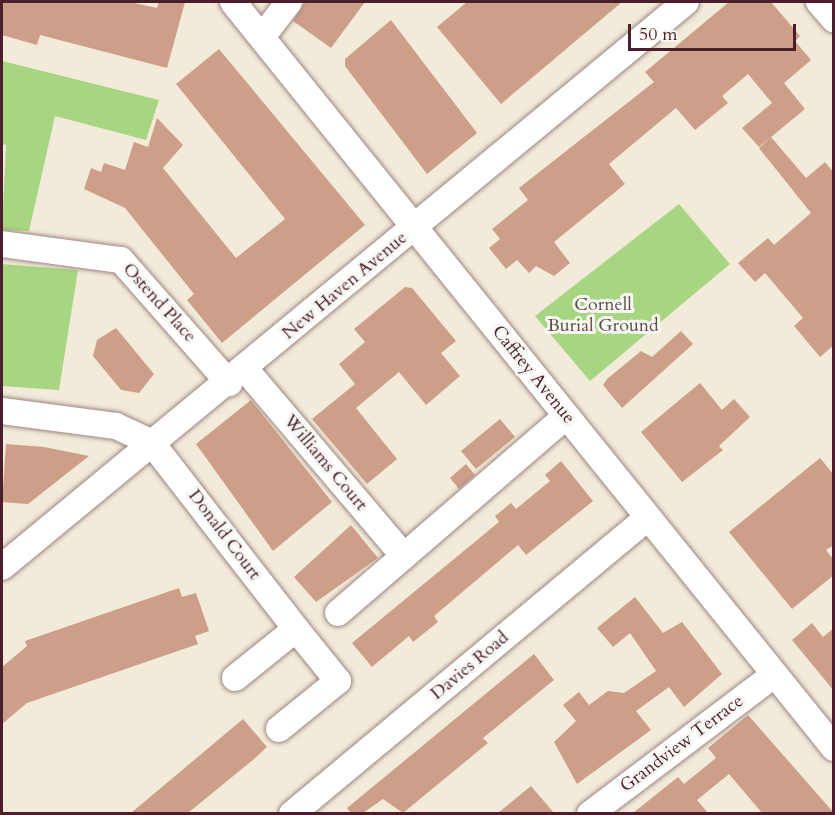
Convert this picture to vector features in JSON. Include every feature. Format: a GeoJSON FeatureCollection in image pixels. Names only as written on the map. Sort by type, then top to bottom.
{"type":"FeatureCollection","features":[{"type":"Feature","properties":{"kind":"street","name":"Caffrey Avenue"},"geometry":{"type":"LineString","coordinates":[[233,2],[834,748]]}},
{"type":"Feature","properties":{"kind":"street"},"geometry":{"type":"LineString","coordinates":[[261,37],[289,2]]}},
{"type":"Feature","properties":{"kind":"street","name":"New Haven Avenue"},"geometry":{"type":"LineString","coordinates":[[2,567],[151,442],[238,376],[686,2]]}},
{"type":"Feature","properties":{"kind":"street"},"geometry":{"type":"LineString","coordinates":[[819,2],[834,19]]}},
{"type":"Feature","properties":{"kind":"street","name":"Ostend Place"},"geometry":{"type":"LineString","coordinates":[[2,244],[122,260],[238,376]]}},
{"type":"Feature","properties":{"kind":"street","name":"Williams Court"},"geometry":{"type":"LineString","coordinates":[[238,376],[404,556]]}},
{"type":"Feature","properties":{"kind":"street"},"geometry":{"type":"LineString","coordinates":[[2,411],[117,426],[151,442]]}},
{"type":"Feature","properties":{"kind":"street"},"geometry":{"type":"LineString","coordinates":[[338,613],[566,416]]}},
{"type":"Feature","properties":{"kind":"street","name":"Donald Court"},"geometry":{"type":"LineString","coordinates":[[151,442],[338,681],[279,729]]}},
{"type":"Feature","properties":{"kind":"street","name":"Davies Road"},"geometry":{"type":"LineString","coordinates":[[292,813],[647,518]]}},
{"type":"Feature","properties":{"kind":"street"},"geometry":{"type":"LineString","coordinates":[[235,678],[296,629]]}},
{"type":"Feature","properties":{"kind":"street","name":"Grandview Terrace"},"geometry":{"type":"LineString","coordinates":[[590,813],[774,675]]}},
{"type":"Feature","properties":{"kind":"green space"},"geometry":{"type":"Polygon","coordinates":[[[2,61],[159,100],[146,140],[55,116],[29,231],[2,230],[6,145],[2,144],[2,61]]]}},
{"type":"Feature","properties":{"kind":"green space","name":"Cornell Burial Ground"},"geometry":{"type":"Polygon","coordinates":[[[679,204],[730,264],[590,381],[535,316],[679,204]]]}},
{"type":"Feature","properties":{"kind":"green space"},"geometry":{"type":"Polygon","coordinates":[[[2,264],[78,270],[59,390],[2,386],[2,264]]]}},
{"type":"Feature","properties":{"kind":"building"},"geometry":{"type":"Polygon","coordinates":[[[2,2],[130,2],[157,8],[159,2],[185,2],[167,68],[40,35],[37,45],[2,35],[2,2]]]}},
{"type":"Feature","properties":{"kind":"building"},"geometry":{"type":"Polygon","coordinates":[[[305,2],[365,2],[331,48],[293,21],[305,2]]]}},
{"type":"Feature","properties":{"kind":"building"},"geometry":{"type":"Polygon","coordinates":[[[467,2],[622,2],[501,104],[437,27],[467,2]]]}},
{"type":"Feature","properties":{"kind":"building"},"geometry":{"type":"Polygon","coordinates":[[[729,2],[771,2],[800,36],[795,41],[811,60],[784,83],[805,109],[759,147],[742,128],[772,103],[748,74],[722,96],[728,103],[695,130],[676,108],[609,164],[625,184],[554,242],[570,263],[554,276],[536,266],[529,273],[517,260],[506,269],[489,248],[500,239],[492,229],[528,200],[519,188],[654,82],[645,72],[729,2]]]}},
{"type":"Feature","properties":{"kind":"building"},"geometry":{"type":"Polygon","coordinates":[[[391,20],[477,133],[427,174],[345,66],[345,59],[391,20]]]}},
{"type":"Feature","properties":{"kind":"building"},"geometry":{"type":"Polygon","coordinates":[[[219,49],[365,225],[222,343],[187,300],[194,294],[125,208],[84,189],[91,168],[101,172],[104,163],[125,170],[134,142],[148,147],[157,118],[183,145],[163,168],[236,258],[285,219],[176,84],[219,49]]]}},
{"type":"Feature","properties":{"kind":"building"},"geometry":{"type":"Polygon","coordinates":[[[771,137],[806,178],[825,162],[834,173],[834,345],[820,357],[794,326],[803,318],[765,273],[755,282],[738,263],[768,238],[774,245],[811,213],[759,148],[771,137]]]}},
{"type":"Feature","properties":{"kind":"building"},"geometry":{"type":"Polygon","coordinates":[[[405,287],[412,288],[456,341],[441,353],[460,376],[426,405],[399,372],[356,408],[397,459],[367,484],[312,419],[355,384],[339,364],[365,342],[354,329],[405,287]]]}},
{"type":"Feature","properties":{"kind":"building"},"geometry":{"type":"Polygon","coordinates":[[[116,328],[154,374],[139,393],[121,390],[93,356],[97,340],[116,328]]]}},
{"type":"Feature","properties":{"kind":"building"},"geometry":{"type":"Polygon","coordinates":[[[681,331],[693,344],[622,408],[603,385],[607,379],[641,351],[652,357],[681,331]]]}},
{"type":"Feature","properties":{"kind":"building"},"geometry":{"type":"Polygon","coordinates":[[[700,383],[722,410],[734,399],[750,417],[719,446],[723,450],[682,482],[641,432],[700,383]]]}},
{"type":"Feature","properties":{"kind":"building"},"geometry":{"type":"Polygon","coordinates":[[[251,400],[332,502],[273,551],[196,444],[251,400]]]}},
{"type":"Feature","properties":{"kind":"building"},"geometry":{"type":"Polygon","coordinates":[[[500,419],[515,437],[476,469],[461,451],[500,419]]]}},
{"type":"Feature","properties":{"kind":"building"},"geometry":{"type":"Polygon","coordinates":[[[6,444],[44,447],[89,456],[28,504],[2,502],[6,444]]]}},
{"type":"Feature","properties":{"kind":"building"},"geometry":{"type":"Polygon","coordinates":[[[820,458],[834,475],[834,545],[826,550],[834,560],[834,575],[792,609],[729,532],[820,458]]]}},
{"type":"Feature","properties":{"kind":"building"},"geometry":{"type":"Polygon","coordinates":[[[561,461],[593,501],[526,555],[518,545],[434,616],[438,622],[413,642],[409,636],[372,667],[352,643],[499,522],[495,516],[511,503],[516,509],[550,481],[545,475],[561,461]]]}},
{"type":"Feature","properties":{"kind":"building"},"geometry":{"type":"Polygon","coordinates":[[[466,464],[475,475],[459,489],[450,478],[466,464]]]}},
{"type":"Feature","properties":{"kind":"building"},"geometry":{"type":"Polygon","coordinates":[[[351,525],[378,558],[316,602],[294,577],[351,525]]]}},
{"type":"Feature","properties":{"kind":"building"},"geometry":{"type":"Polygon","coordinates":[[[179,588],[182,597],[196,593],[209,631],[195,636],[198,644],[27,703],[2,724],[2,667],[27,646],[25,641],[179,588]]]}},
{"type":"Feature","properties":{"kind":"building"},"geometry":{"type":"Polygon","coordinates":[[[635,597],[663,633],[682,622],[722,674],[684,707],[669,687],[636,711],[651,730],[577,784],[554,742],[576,721],[563,705],[579,692],[589,705],[608,691],[624,693],[656,671],[630,633],[613,647],[597,628],[635,597]]]}},
{"type":"Feature","properties":{"kind":"building"},"geometry":{"type":"Polygon","coordinates":[[[812,623],[823,637],[834,628],[834,691],[792,640],[812,623]]]}},
{"type":"Feature","properties":{"kind":"building"},"geometry":{"type":"Polygon","coordinates":[[[534,654],[554,680],[483,738],[488,743],[403,813],[383,799],[363,813],[351,813],[347,808],[534,654]]]}},
{"type":"Feature","properties":{"kind":"building"},"geometry":{"type":"Polygon","coordinates":[[[748,715],[834,813],[762,813],[729,774],[697,800],[708,813],[633,813],[678,777],[684,784],[716,758],[708,748],[748,715]]]}},
{"type":"Feature","properties":{"kind":"building"},"geometry":{"type":"Polygon","coordinates":[[[243,719],[267,747],[254,759],[188,813],[131,813],[243,719]]]}},
{"type":"Feature","properties":{"kind":"building"},"geometry":{"type":"Polygon","coordinates":[[[531,786],[554,813],[498,813],[531,786]]]}}]}
